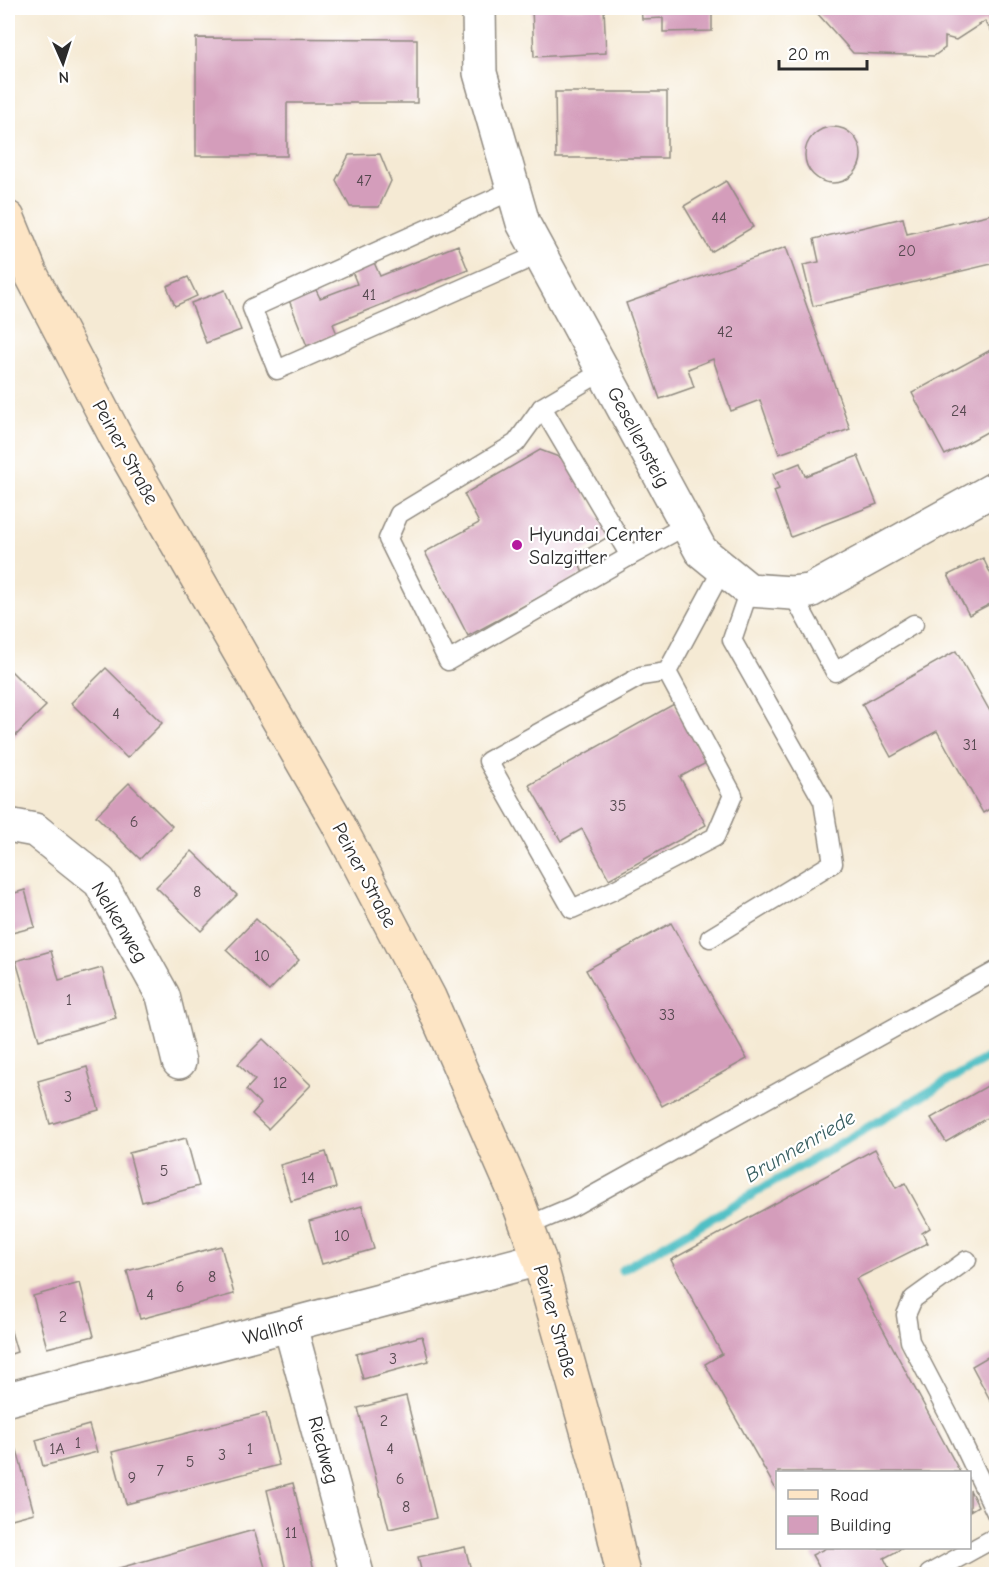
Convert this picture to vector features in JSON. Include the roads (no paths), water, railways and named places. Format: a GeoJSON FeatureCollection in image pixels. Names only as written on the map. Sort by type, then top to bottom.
{"type":"FeatureCollection","features":[{"type":"Feature","properties":{"kind":"main road","name":"Peiner Straße"},"geometry":{"type":"LineString","coordinates":[[8,218],[31,274],[116,436],[336,820],[429,997],[515,1193],[527,1226],[602,1482],[623,1575]]}},
{"type":"Feature","properties":{"kind":"street","name":"Gesellensteig"},"geometry":{"type":"LineString","coordinates":[[479,8],[480,73],[523,223],[701,551],[749,590]]}},
{"type":"Feature","properties":{"kind":"street"},"geometry":{"type":"LineString","coordinates":[[749,590],[792,593],[810,591],[996,488]]}},
{"type":"Feature","properties":{"kind":"street","name":"Nelkenweg"},"geometry":{"type":"LineString","coordinates":[[8,825],[35,830],[100,882],[163,996],[179,1062]]}},
{"type":"Feature","properties":{"kind":"street","name":"Wallhof"},"geometry":{"type":"LineString","coordinates":[[8,1399],[538,1259]]}},
{"type":"Feature","properties":{"kind":"street","name":"Riedweg"},"geometry":{"type":"LineString","coordinates":[[290,1326],[357,1575]]}},
{"type":"Feature","properties":{"kind":"lane"},"geometry":{"type":"LineString","coordinates":[[513,190],[252,308],[278,370],[540,254]]}},
{"type":"Feature","properties":{"kind":"lane"},"geometry":{"type":"LineString","coordinates":[[603,371],[542,407],[516,443],[399,514],[388,539],[448,662],[687,525]]}},
{"type":"Feature","properties":{"kind":"lane"},"geometry":{"type":"LineString","coordinates":[[542,407],[630,556]]}},
{"type":"Feature","properties":{"kind":"lane"},"geometry":{"type":"LineString","coordinates":[[667,672],[723,568]]}},
{"type":"Feature","properties":{"kind":"lane"},"geometry":{"type":"LineString","coordinates":[[710,938],[833,863],[823,801],[732,640],[749,590]]}},
{"type":"Feature","properties":{"kind":"lane"},"geometry":{"type":"LineString","coordinates":[[792,593],[835,672],[914,624]]}},
{"type":"Feature","properties":{"kind":"lane"},"geometry":{"type":"LineString","coordinates":[[667,672],[734,795],[715,837],[612,891],[572,909],[488,761],[641,676],[667,672]]}},
{"type":"Feature","properties":{"kind":"lane"},"geometry":{"type":"LineString","coordinates":[[527,1226],[572,1207],[996,971]]}},
{"type":"Feature","properties":{"kind":"lane"},"geometry":{"type":"LineString","coordinates":[[967,1260],[913,1299],[906,1315],[910,1341],[996,1513]]}},
{"type":"Feature","properties":{"kind":"lane"},"geometry":{"type":"LineString","coordinates":[[929,1575],[996,1537]]}},
{"type":"Feature","properties":{"kind":"waterway","name":"Brunnenriede"},"geometry":{"type":"LineString","coordinates":[[622,1270],[996,1053]]}},
{"type":"Feature","properties":{"kind":"place","name":"Hyundai Center Salzgitter"},"geometry":{"type":"Point","coordinates":[517,545]}}]}
